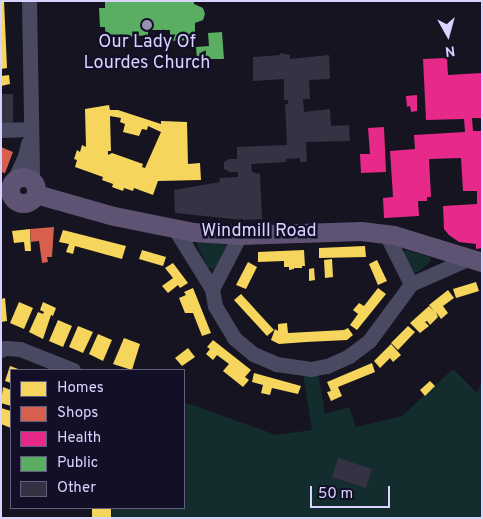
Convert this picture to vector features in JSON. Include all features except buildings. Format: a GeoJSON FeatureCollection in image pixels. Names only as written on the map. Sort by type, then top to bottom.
{"type":"FeatureCollection","features":[{"type":"Feature","properties":{"kind":"main road","name":"Windmill Road"},"geometry":{"type":"LineString","coordinates":[[19,190],[114,216],[176,229],[240,235],[361,230],[386,234],[476,260]]}},
{"type":"Feature","properties":{"kind":"street"},"geometry":{"type":"LineString","coordinates":[[19,190],[31,129],[29,1]]}},
{"type":"Feature","properties":{"kind":"street"},"geometry":{"type":"LineString","coordinates":[[1,130],[31,129]]}},
{"type":"Feature","properties":{"kind":"street"},"geometry":{"type":"LineString","coordinates":[[176,229],[212,289],[215,306],[222,321],[234,338],[253,354],[276,364],[311,369],[327,366],[349,356],[368,341],[411,284],[476,260]]}},
{"type":"Feature","properties":{"kind":"street"},"geometry":{"type":"LineString","coordinates":[[386,234],[411,284]]}},
{"type":"Feature","properties":{"kind":"street"},"geometry":{"type":"LineString","coordinates":[[212,289],[240,235]]}},
{"type":"Feature","properties":{"kind":"street"},"geometry":{"type":"LineString","coordinates":[[1,350],[20,349],[70,369]]}},
{"type":"Feature","properties":{"kind":"green space"},"geometry":{"type":"Polygon","coordinates":[[[199,241],[227,245],[214,270],[207,267],[197,245],[199,241]]]}},
{"type":"Feature","properties":{"kind":"green space"},"geometry":{"type":"Polygon","coordinates":[[[406,250],[430,257],[430,262],[418,272],[412,273],[402,252],[406,250]]]}},
{"type":"Feature","properties":{"kind":"green space"},"geometry":{"type":"Polygon","coordinates":[[[453,369],[477,393],[482,381],[482,518],[111,518],[112,509],[185,509],[185,402],[276,435],[312,430],[303,374],[318,372],[325,414],[349,407],[356,427],[402,416],[453,369]]]}},
{"type":"Feature","properties":{"kind":"place","name":"Our Lady Of Lourdes Church"},"geometry":{"type":"Point","coordinates":[147,25]}}]}
